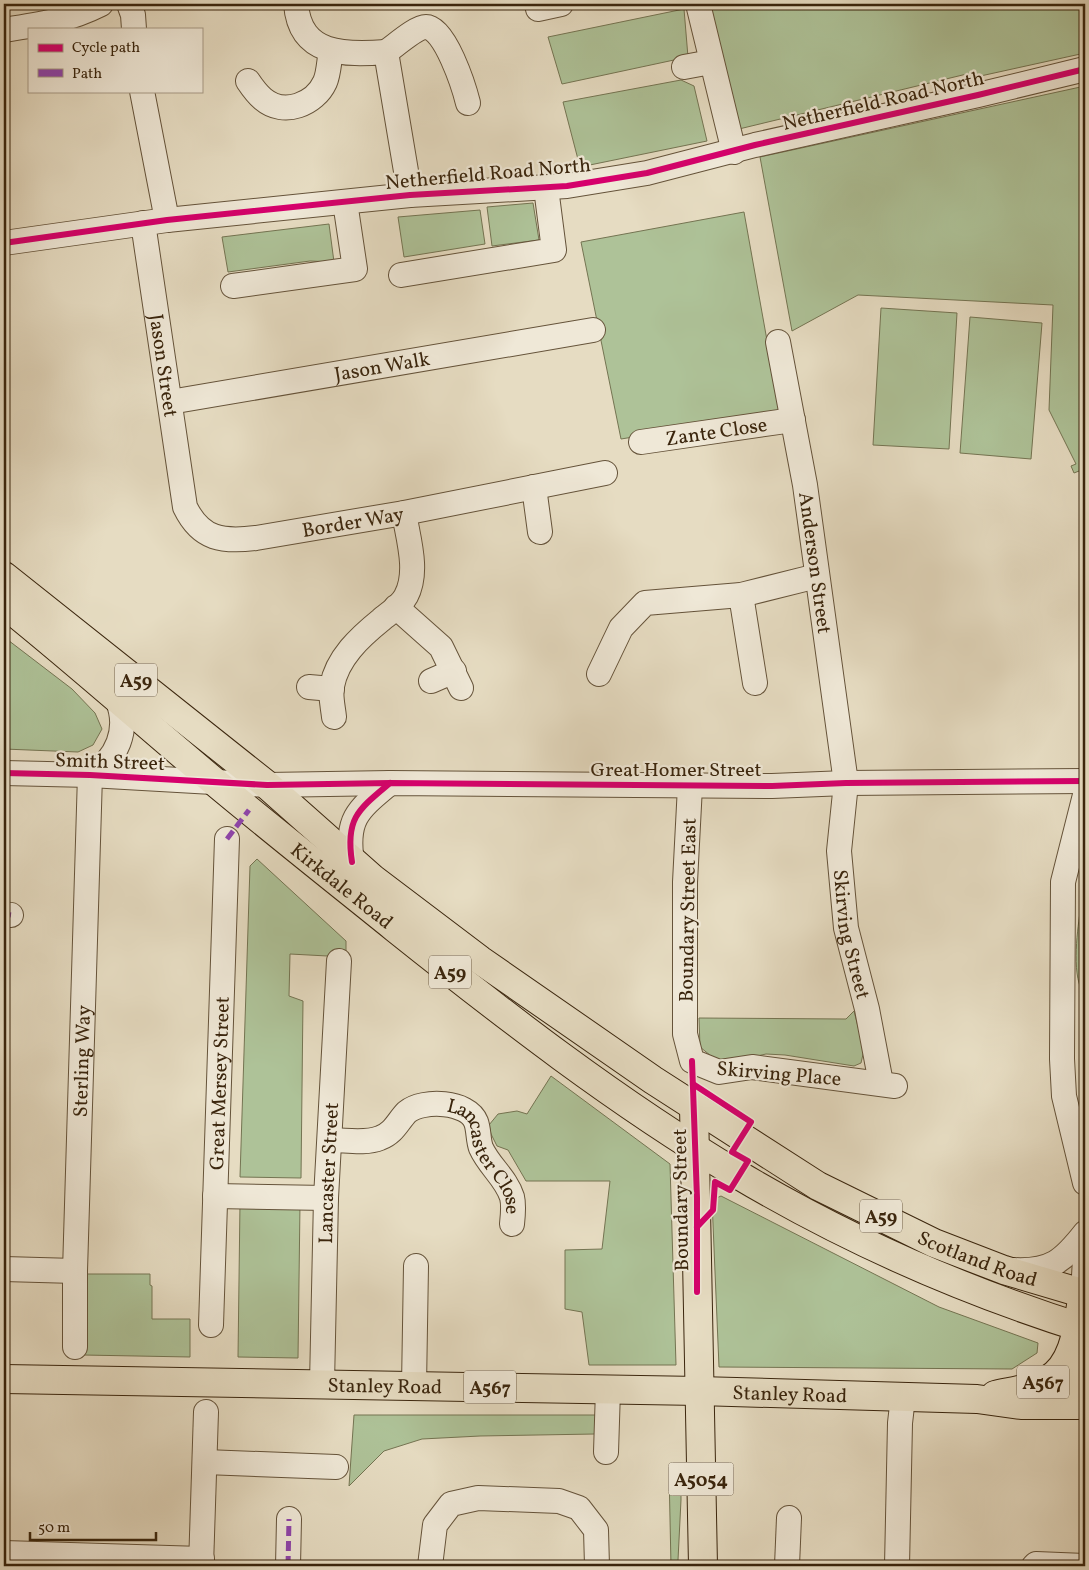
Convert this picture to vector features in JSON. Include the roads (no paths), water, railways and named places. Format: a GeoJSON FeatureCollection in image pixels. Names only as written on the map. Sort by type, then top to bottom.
{"type":"FeatureCollection","features":[{"type":"Feature","properties":{"kind":"main road","name":"Kirkdale Road"},"geometry":{"type":"LineString","coordinates":[[4,576],[267,785],[352,862],[480,960],[590,1038],[694,1106]]}},
{"type":"Feature","properties":{"kind":"main road","name":"Kirkdale Road"},"geometry":{"type":"LineString","coordinates":[[4,604],[55,645],[214,782],[466,985],[573,1065],[696,1149]]}},
{"type":"Feature","properties":{"kind":"main road","name":"Boundary Street"},"geometry":{"type":"LineString","coordinates":[[694,1106],[703,1566]]}},
{"type":"Feature","properties":{"kind":"main road","name":"Scotland Road"},"geometry":{"type":"LineString","coordinates":[[694,1106],[818,1186],[934,1243],[1004,1270],[1084,1294]]}},
{"type":"Feature","properties":{"kind":"main road","name":"Scotland Road"},"geometry":{"type":"LineString","coordinates":[[696,1149],[803,1211],[920,1269],[1081,1328]]}},
{"type":"Feature","properties":{"kind":"main road","name":"Stanley Road"},"geometry":{"type":"LineString","coordinates":[[977,1399],[1030,1387],[1048,1380],[1058,1372],[1071,1351],[1081,1328],[1084,1294]]}},
{"type":"Feature","properties":{"kind":"main road","name":"Stanley Road"},"geometry":{"type":"LineString","coordinates":[[1043,1405],[1059,1398],[1072,1388],[1085,1365]]}},
{"type":"Feature","properties":{"kind":"main road","name":"Stanley Road"},"geometry":{"type":"LineString","coordinates":[[4,1379],[699,1392],[977,1399],[1021,1405],[1085,1405]]}},
{"type":"Feature","properties":{"kind":"street"},"geometry":{"type":"LineString","coordinates":[[4,30],[61,21],[101,4]]}},
{"type":"Feature","properties":{"kind":"street"},"geometry":{"type":"LineString","coordinates":[[129,4],[133,15],[134,28]]}},
{"type":"Feature","properties":{"kind":"street"},"geometry":{"type":"LineString","coordinates":[[296,4],[300,24],[308,36],[331,51],[386,52],[418,29],[426,27],[433,29],[441,36],[462,81],[468,103]]}},
{"type":"Feature","properties":{"kind":"street"},"geometry":{"type":"LineString","coordinates":[[537,6],[561,4]]}},
{"type":"Feature","properties":{"kind":"street"},"geometry":{"type":"LineString","coordinates":[[698,4],[734,152]]}},
{"type":"Feature","properties":{"kind":"street"},"geometry":{"type":"LineString","coordinates":[[248,81],[259,109],[272,104],[291,108],[300,106],[314,98],[326,80],[331,51]]}},
{"type":"Feature","properties":{"kind":"street"},"geometry":{"type":"LineString","coordinates":[[386,52],[410,195]]}},
{"type":"Feature","properties":{"kind":"street"},"geometry":{"type":"LineString","coordinates":[[684,68],[711,62]]}},
{"type":"Feature","properties":{"kind":"street","name":"Netherfield Road North"},"geometry":{"type":"LineString","coordinates":[[4,243],[167,220],[410,195],[546,188],[647,173],[734,152],[755,145],[1085,69]]}},
{"type":"Feature","properties":{"kind":"street"},"geometry":{"type":"LineString","coordinates":[[142,92],[167,220]]}},
{"type":"Feature","properties":{"kind":"street"},"geometry":{"type":"LineString","coordinates":[[401,275],[554,250],[546,188]]}},
{"type":"Feature","properties":{"kind":"street"},"geometry":{"type":"LineString","coordinates":[[233,286],[355,269],[345,202]]}},
{"type":"Feature","properties":{"kind":"street","name":"Jason Street"},"geometry":{"type":"LineString","coordinates":[[143,223],[185,507]]}},
{"type":"Feature","properties":{"kind":"street","name":"Jason Walk"},"geometry":{"type":"LineString","coordinates":[[170,402],[579,325]]}},
{"type":"Feature","properties":{"kind":"street","name":"Anderson Street"},"geometry":{"type":"LineString","coordinates":[[778,342],[805,485],[846,783]]}},
{"type":"Feature","properties":{"kind":"street","name":"Zante Close"},"geometry":{"type":"LineString","coordinates":[[641,442],[793,420]]}},
{"type":"Feature","properties":{"kind":"street","name":"Border Way"},"geometry":{"type":"LineString","coordinates":[[185,507],[190,517],[204,531],[219,539],[234,541],[404,513],[605,473]]}},
{"type":"Feature","properties":{"kind":"street"},"geometry":{"type":"LineString","coordinates":[[534,487],[540,532]]}},
{"type":"Feature","properties":{"kind":"street"},"geometry":{"type":"LineString","coordinates":[[334,717],[320,688],[364,634],[406,596],[412,570],[404,513]]}},
{"type":"Feature","properties":{"kind":"street"},"geometry":{"type":"LineString","coordinates":[[599,674],[621,628],[645,603],[741,595],[817,576]]}},
{"type":"Feature","properties":{"kind":"street"},"geometry":{"type":"LineString","coordinates":[[741,595],[755,683]]}},
{"type":"Feature","properties":{"kind":"street"},"geometry":{"type":"LineString","coordinates":[[396,607],[441,647],[458,680],[431,681]]}},
{"type":"Feature","properties":{"kind":"street","name":"Smith Street"},"geometry":{"type":"LineString","coordinates":[[90,775],[106,764],[118,746],[122,732],[122,714],[117,699]]}},
{"type":"Feature","properties":{"kind":"street","name":"Smith Street"},"geometry":{"type":"LineString","coordinates":[[4,773],[90,775],[267,785]]}},
{"type":"Feature","properties":{"kind":"street","name":"Sterling Way"},"geometry":{"type":"LineString","coordinates":[[75,1347],[75,1271],[90,775]]}},
{"type":"Feature","properties":{"kind":"street","name":"Great Homer Street"},"geometry":{"type":"LineString","coordinates":[[267,785],[390,783],[772,786],[846,783],[1085,781]]}},
{"type":"Feature","properties":{"kind":"street"},"geometry":{"type":"LineString","coordinates":[[352,862],[350,836],[356,814],[362,806],[390,783]]}},
{"type":"Feature","properties":{"kind":"street","name":"Skirving Street"},"geometry":{"type":"LineString","coordinates":[[846,783],[839,851],[846,928],[888,1084]]}},
{"type":"Feature","properties":{"kind":"street","name":"Boundary Street East"},"geometry":{"type":"LineString","coordinates":[[685,1034],[685,882],[690,786]]}},
{"type":"Feature","properties":{"kind":"street"},"geometry":{"type":"LineString","coordinates":[[1085,795],[1063,882],[1062,1059],[1064,1096],[1085,1183]]}},
{"type":"Feature","properties":{"kind":"street","name":"Great Mersey Street"},"geometry":{"type":"LineString","coordinates":[[211,1325],[227,840]]}},
{"type":"Feature","properties":{"kind":"street","name":"Lancaster Street"},"geometry":{"type":"LineString","coordinates":[[322,1384],[326,1198],[339,961]]}},
{"type":"Feature","properties":{"kind":"street","name":"Skirving Place"},"geometry":{"type":"LineString","coordinates":[[685,1034],[692,1061],[719,1072],[752,1067],[888,1084]]}},
{"type":"Feature","properties":{"kind":"street","name":"Lancaster Close"},"geometry":{"type":"LineString","coordinates":[[330,1140],[370,1141],[380,1138],[393,1130],[406,1113],[419,1105],[436,1103],[462,1109],[471,1114],[476,1121],[482,1148],[509,1189],[512,1198],[511,1224]]}},
{"type":"Feature","properties":{"kind":"street"},"geometry":{"type":"LineString","coordinates":[[1071,1126],[1085,1149]]}},
{"type":"Feature","properties":{"kind":"street"},"geometry":{"type":"LineString","coordinates":[[215,1196],[326,1198]]}},
{"type":"Feature","properties":{"kind":"street"},"geometry":{"type":"LineString","coordinates":[[1004,1270],[1031,1270],[1048,1266],[1069,1254],[1085,1232]]}},
{"type":"Feature","properties":{"kind":"street"},"geometry":{"type":"LineString","coordinates":[[1084,1294],[1085,1259]]}},
{"type":"Feature","properties":{"kind":"street"},"geometry":{"type":"LineString","coordinates":[[414,1386],[416,1266]]}},
{"type":"Feature","properties":{"kind":"street"},"geometry":{"type":"LineString","coordinates":[[4,1269],[75,1271]]}},
{"type":"Feature","properties":{"kind":"street"},"geometry":{"type":"LineString","coordinates":[[606,1452],[608,1390]]}},
{"type":"Feature","properties":{"kind":"street"},"geometry":{"type":"LineString","coordinates":[[897,1566],[900,1423],[903,1397]]}},
{"type":"Feature","properties":{"kind":"street"},"geometry":{"type":"LineString","coordinates":[[4,1553],[202,1563],[206,1412]]}},
{"type":"Feature","properties":{"kind":"street"},"geometry":{"type":"LineString","coordinates":[[206,1462],[336,1467]]}},
{"type":"Feature","properties":{"kind":"street"},"geometry":{"type":"LineString","coordinates":[[430,1566],[435,1525],[451,1504],[478,1498],[559,1501],[579,1508],[596,1530],[597,1566]]}},
{"type":"Feature","properties":{"kind":"street"},"geometry":{"type":"LineString","coordinates":[[788,1566],[790,1518]]}},
{"type":"Feature","properties":{"kind":"street"},"geometry":{"type":"LineString","coordinates":[[288,1566],[289,1519]]}},
{"type":"Feature","properties":{"kind":"street"},"geometry":{"type":"LineString","coordinates":[[1034,1566],[1036,1564],[1085,1566]]}}]}
